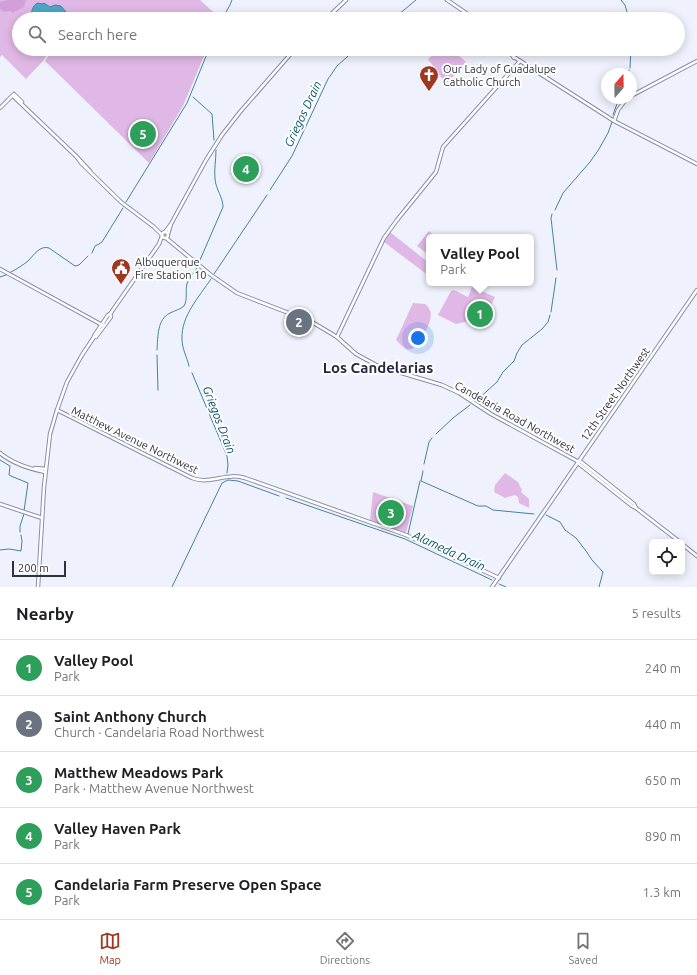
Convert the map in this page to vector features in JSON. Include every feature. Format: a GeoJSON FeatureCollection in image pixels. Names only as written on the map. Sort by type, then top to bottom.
{"type":"FeatureCollection","features":[{"type":"Feature","properties":{"kind":"main road"},"geometry":{"type":"LineString","coordinates":[[333,12],[346,0]]}},
{"type":"Feature","properties":{"kind":"main road"},"geometry":{"type":"LineString","coordinates":[[447,0],[465,12]]}},
{"type":"Feature","properties":{"kind":"main road"},"geometry":{"type":"LineString","coordinates":[[159,244],[162,235],[171,224],[198,174],[222,135],[289,56]]}},
{"type":"Feature","properties":{"kind":"main road"},"geometry":{"type":"LineString","coordinates":[[514,56],[520,62],[614,121],[697,164]]}},
{"type":"Feature","properties":{"kind":"main road"},"geometry":{"type":"LineString","coordinates":[[637,93],[697,61]]}},
{"type":"Feature","properties":{"kind":"main road"},"geometry":{"type":"LineString","coordinates":[[336,337],[384,238],[396,220],[436,172],[443,147],[520,62]]}},
{"type":"Feature","properties":{"kind":"main road"},"geometry":{"type":"LineString","coordinates":[[0,108],[13,95],[89,168],[90,171],[121,202],[155,227],[165,232],[173,242]]}},
{"type":"Feature","properties":{"kind":"main road"},"geometry":{"type":"LineString","coordinates":[[614,121],[618,110],[622,104]]}},
{"type":"Feature","properties":{"kind":"main road"},"geometry":{"type":"LineString","coordinates":[[38,587],[45,470],[50,434],[57,410],[73,371],[102,326],[111,317],[110,314],[159,244],[168,235],[171,224]]}},
{"type":"Feature","properties":{"kind":"main road"},"geometry":{"type":"LineString","coordinates":[[155,227],[162,235],[173,242]]}},
{"type":"Feature","properties":{"kind":"main road","name":"Candelaria Road Northwest"},"geometry":{"type":"LineString","coordinates":[[173,242],[198,264],[232,290],[248,298],[304,319],[336,337],[371,363],[387,370],[442,385],[459,393],[491,414],[578,462],[634,504],[636,508],[676,539]]}},
{"type":"Feature","properties":{"kind":"main road"},"geometry":{"type":"LineString","coordinates":[[0,269],[102,326]]}},
{"type":"Feature","properties":{"kind":"main road","name":"12th Street Northwest"},"geometry":{"type":"LineString","coordinates":[[492,587],[697,290]]}},
{"type":"Feature","properties":{"kind":"main road","name":"Matthew Avenue Northwest"},"geometry":{"type":"LineString","coordinates":[[57,410],[192,478],[208,480],[232,476],[245,478],[406,535],[499,578]]}},
{"type":"Feature","properties":{"kind":"main road"},"geometry":{"type":"LineString","coordinates":[[0,453],[8,459],[32,468],[45,470]]}},
{"type":"Feature","properties":{"kind":"main road"},"geometry":{"type":"LineString","coordinates":[[0,504],[42,518]]}},
{"type":"Feature","properties":{"kind":"main road","name":"Candelaria Road Northwest"},"geometry":{"type":"LineString","coordinates":[[685,546],[697,556]]}},
{"type":"Feature","properties":{"kind":"shaded area"},"geometry":{"type":"Polygon","coordinates":[[[0,0],[200,0],[213,12],[60,12],[63,5],[58,12],[12,12],[12,56],[46,56],[26,79],[2,55],[0,57],[0,0]]]}},
{"type":"Feature","properties":{"kind":"shaded area"},"geometry":{"type":"Polygon","coordinates":[[[7,0],[26,0],[24,7],[12,13],[10,11],[4,12],[0,9],[0,2],[7,0]]]}},
{"type":"Feature","properties":{"kind":"shaded area"},"geometry":{"type":"Polygon","coordinates":[[[48,56],[204,56],[183,106],[149,163],[45,61],[48,56]]]}},
{"type":"Feature","properties":{"kind":"shaded area"},"geometry":{"type":"Polygon","coordinates":[[[432,56],[459,56],[466,62],[446,84],[428,59],[432,56]]]}},
{"type":"Feature","properties":{"kind":"shaded area"},"geometry":{"type":"Polygon","coordinates":[[[247,159],[253,163],[254,167],[245,180],[240,181],[237,179],[236,174],[247,159]]]}},
{"type":"Feature","properties":{"kind":"shaded area"},"geometry":{"type":"Polygon","coordinates":[[[390,232],[426,261],[426,274],[384,242],[390,232]]]}},
{"type":"Feature","properties":{"kind":"shaded area"},"geometry":{"type":"Polygon","coordinates":[[[426,235],[426,253],[417,246],[426,235]]]}},
{"type":"Feature","properties":{"kind":"shaded area"},"geometry":{"type":"Polygon","coordinates":[[[472,287],[495,297],[481,326],[469,321],[456,324],[438,315],[451,291],[454,290],[468,297],[472,287]]]}},
{"type":"Feature","properties":{"kind":"shaded area"},"geometry":{"type":"Polygon","coordinates":[[[413,303],[425,304],[429,308],[431,318],[418,345],[414,348],[408,349],[403,347],[396,340],[413,303]]]}},
{"type":"Feature","properties":{"kind":"shaded area"},"geometry":{"type":"Polygon","coordinates":[[[505,473],[518,482],[522,490],[521,492],[529,499],[529,508],[519,503],[518,497],[515,495],[505,498],[494,492],[495,485],[505,473]]]}},
{"type":"Feature","properties":{"kind":"shaded area"},"geometry":{"type":"Polygon","coordinates":[[[373,492],[413,506],[406,533],[370,520],[373,492]]]}},
{"type":"Feature","properties":{"kind":"water"},"geometry":{"type":"Polygon","coordinates":[[[44,3],[50,7],[55,5],[61,6],[66,12],[32,12],[33,7],[36,4],[44,3]]]}},
{"type":"Feature","properties":{"kind":"waterway"},"geometry":{"type":"LineString","coordinates":[[226,12],[232,0]]}},
{"type":"Feature","properties":{"kind":"waterway","name":"Griegos Drain"},"geometry":{"type":"LineString","coordinates":[[401,12],[416,0]]}},
{"type":"Feature","properties":{"kind":"waterway"},"geometry":{"type":"LineString","coordinates":[[621,0],[625,5],[627,12]]}},
{"type":"Feature","properties":{"kind":"waterway"},"geometry":{"type":"LineString","coordinates":[[126,202],[187,103],[206,56]]}},
{"type":"Feature","properties":{"kind":"waterway","name":"Griegos Drain"},"geometry":{"type":"LineString","coordinates":[[270,190],[292,156],[328,79],[337,66],[348,56]]}},
{"type":"Feature","properties":{"kind":"waterway"},"geometry":{"type":"LineString","coordinates":[[630,68],[631,56]]}},
{"type":"Feature","properties":{"kind":"waterway"},"geometry":{"type":"LineString","coordinates":[[193,97],[212,114],[214,140]]}},
{"type":"Feature","properties":{"kind":"waterway"},"geometry":{"type":"LineString","coordinates":[[613,115],[617,104]]}},
{"type":"Feature","properties":{"kind":"waterway"},"geometry":{"type":"LineString","coordinates":[[555,210],[563,193],[590,162],[599,149],[612,122]]}},
{"type":"Feature","properties":{"kind":"waterway"},"geometry":{"type":"LineString","coordinates":[[200,260],[223,207],[215,179],[216,150]]}},
{"type":"Feature","properties":{"kind":"waterway","name":"Griegos Drain"},"geometry":{"type":"LineString","coordinates":[[214,274],[267,195]]}},
{"type":"Feature","properties":{"kind":"waterway"},"geometry":{"type":"LineString","coordinates":[[92,253],[95,246],[102,242],[123,208]]}},
{"type":"Feature","properties":{"kind":"waterway"},"geometry":{"type":"LineString","coordinates":[[552,214],[551,218],[557,270]]}},
{"type":"Feature","properties":{"kind":"waterway"},"geometry":{"type":"LineString","coordinates":[[11,272],[28,261],[37,251],[46,247],[75,266],[79,265],[88,256]]}},
{"type":"Feature","properties":{"kind":"waterway"},"geometry":{"type":"LineString","coordinates":[[157,350],[160,324],[166,316],[184,306],[186,301],[186,287],[197,268]]}},
{"type":"Feature","properties":{"kind":"waterway"},"geometry":{"type":"LineString","coordinates":[[0,277],[6,275]]}},
{"type":"Feature","properties":{"kind":"waterway"},"geometry":{"type":"LineString","coordinates":[[551,312],[556,278]]}},
{"type":"Feature","properties":{"kind":"waterway","name":"Griegos Drain"},"geometry":{"type":"LineString","coordinates":[[189,366],[182,343],[184,322],[192,307],[211,279]]}},
{"type":"Feature","properties":{"kind":"waterway"},"geometry":{"type":"LineString","coordinates":[[477,400],[497,382],[503,372],[514,361],[522,345],[542,329],[548,322],[550,315]]}},
{"type":"Feature","properties":{"kind":"waterway"},"geometry":{"type":"LineString","coordinates":[[157,355],[158,390]]}},
{"type":"Feature","properties":{"kind":"waterway","name":"Griegos Drain"},"geometry":{"type":"LineString","coordinates":[[192,373],[227,456],[227,473]]}},
{"type":"Feature","properties":{"kind":"waterway"},"geometry":{"type":"LineString","coordinates":[[436,434],[470,405]]}},
{"type":"Feature","properties":{"kind":"waterway"},"geometry":{"type":"LineString","coordinates":[[424,464],[429,442],[432,438]]}},
{"type":"Feature","properties":{"kind":"waterway"},"geometry":{"type":"LineString","coordinates":[[0,460],[10,466],[9,475],[28,483],[24,511]]}},
{"type":"Feature","properties":{"kind":"waterway"},"geometry":{"type":"LineString","coordinates":[[423,471],[421,481],[478,506],[486,506],[493,510],[534,514]]}},
{"type":"Feature","properties":{"kind":"waterway","name":"Alameda Drain"},"geometry":{"type":"LineString","coordinates":[[172,587],[222,483],[228,480],[238,481],[279,496]]}},
{"type":"Feature","properties":{"kind":"waterway"},"geometry":{"type":"LineString","coordinates":[[408,534],[420,481]]}},
{"type":"Feature","properties":{"kind":"waterway","name":"Alameda Drain"},"geometry":{"type":"LineString","coordinates":[[286,498],[405,539],[492,580]]}},
{"type":"Feature","properties":{"kind":"waterway"},"geometry":{"type":"LineString","coordinates":[[20,532],[20,526],[24,514]]}},
{"type":"Feature","properties":{"kind":"waterway"},"geometry":{"type":"LineString","coordinates":[[546,515],[560,522],[565,530],[576,538],[603,572],[599,587]]}},
{"type":"Feature","properties":{"kind":"waterway"},"geometry":{"type":"LineString","coordinates":[[0,550],[9,549],[21,551],[21,535]]}},
{"type":"Feature","properties":{"kind":"waterway","name":"Alameda Drain"},"geometry":{"type":"LineString","coordinates":[[499,584],[506,587]]}},
{"type":"Feature","properties":{"kind":"place","name":"Our Lady of Guadalupe Catholic Church"},"geometry":{"type":"Point","coordinates":[429,92]}},
{"type":"Feature","properties":{"kind":"place","name":"Candelaria Farm Preserve Open Space"},"geometry":{"type":"Point","coordinates":[143,134]}},
{"type":"Feature","properties":{"kind":"place","name":"Valley Haven Park"},"geometry":{"type":"Point","coordinates":[246,169]}},
{"type":"Feature","properties":{"kind":"place","name":"Albuquerque Fire Station 10"},"geometry":{"type":"Point","coordinates":[121,285]}},
{"type":"Feature","properties":{"kind":"place","name":"Valley Pool"},"geometry":{"type":"Point","coordinates":[480,314]}},
{"type":"Feature","properties":{"kind":"place","name":"Saint Anthony Church"},"geometry":{"type":"Point","coordinates":[299,322]}},
{"type":"Feature","properties":{"kind":"place","name":"Matthew Meadows Park"},"geometry":{"type":"Point","coordinates":[391,513]}},
{"type":"Feature","properties":{"kind":"district","name":"Los Candelarias"},"geometry":{"type":"Point","coordinates":[378,368]}}]}
